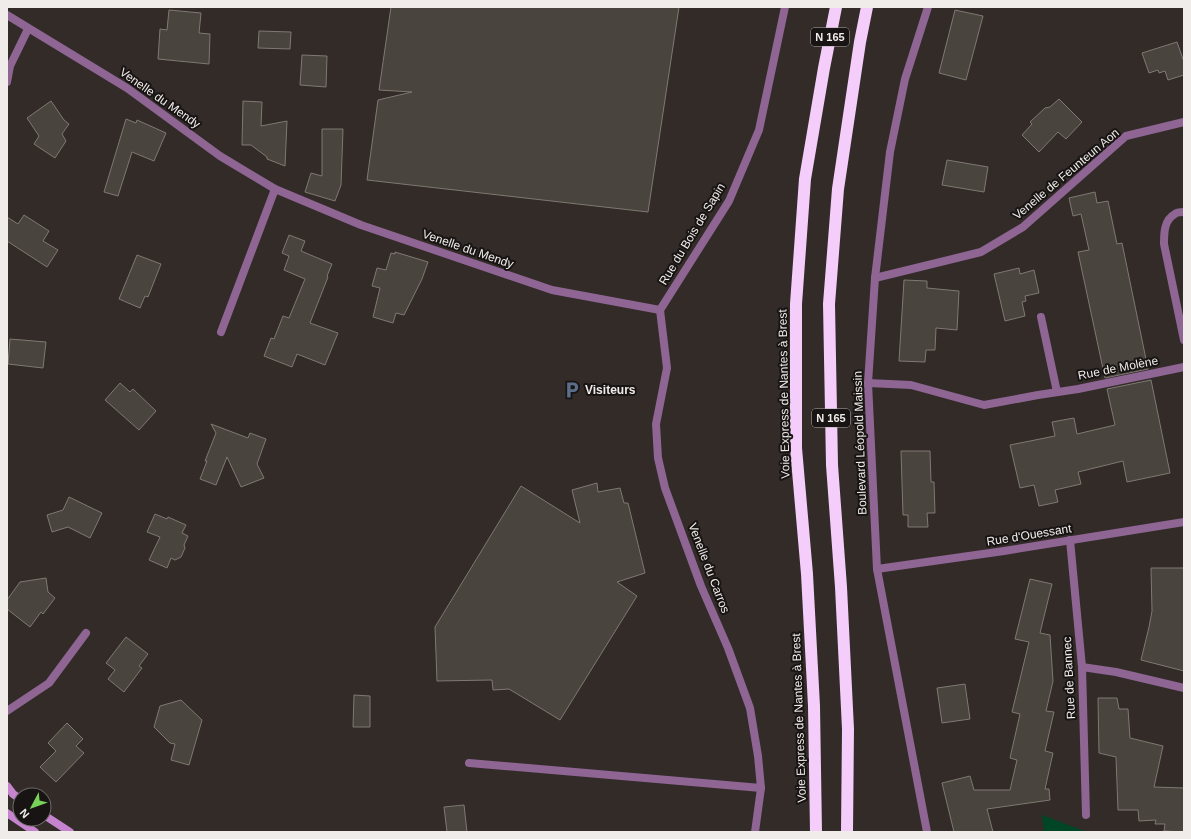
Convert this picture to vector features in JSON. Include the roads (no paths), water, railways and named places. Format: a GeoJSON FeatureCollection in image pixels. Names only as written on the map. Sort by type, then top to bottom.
{"type":"FeatureCollection","features":[{"type":"Feature","properties":{"kind":"highway","name":"Voie Express de Nantes à Brest"},"geometry":{"type":"LineString","coordinates":[[816,832],[814,698],[807,574],[796,448],[796,304],[805,179],[836,7]]}},
{"type":"Feature","properties":{"kind":"highway","name":"N 165"},"geometry":{"type":"LineString","coordinates":[[847,832],[848,729],[832,464],[829,304],[838,189],[860,42],[868,7]]}},
{"type":"Feature","properties":{"kind":"street","name":"Rue du Bois de Sapin"},"geometry":{"type":"LineString","coordinates":[[660,310],[729,201],[759,130],[785,7]]}},
{"type":"Feature","properties":{"kind":"street","name":"Boulevard Léopold Maissin"},"geometry":{"type":"LineString","coordinates":[[927,832],[877,569],[868,383],[875,278],[890,152],[905,79],[928,7]]}},
{"type":"Feature","properties":{"kind":"street","name":"Venelle du Mendy"},"geometry":{"type":"LineString","coordinates":[[7,15],[127,88],[220,156],[275,189],[361,225],[552,290],[660,310]]}},
{"type":"Feature","properties":{"kind":"street"},"geometry":{"type":"LineString","coordinates":[[7,82],[10,66],[28,29]]}},
{"type":"Feature","properties":{"kind":"street","name":"Venelle de Feunteun Aon"},"geometry":{"type":"LineString","coordinates":[[875,278],[981,252],[1023,227],[1126,136],[1184,122]]}},
{"type":"Feature","properties":{"kind":"street"},"geometry":{"type":"LineString","coordinates":[[221,332],[275,189]]}},
{"type":"Feature","properties":{"kind":"street"},"geometry":{"type":"LineString","coordinates":[[1184,212],[1175,214],[1168,221],[1164,231],[1164,244],[1184,340]]}},
{"type":"Feature","properties":{"kind":"street","name":"Venelle du Carros"},"geometry":{"type":"LineString","coordinates":[[660,310],[667,368],[656,424],[658,458],[666,488],[694,565],[728,648],[750,708],[758,756],[760,788],[755,832]]}},
{"type":"Feature","properties":{"kind":"street"},"geometry":{"type":"LineString","coordinates":[[1041,317],[1057,392]]}},
{"type":"Feature","properties":{"kind":"street","name":"Rue de Molène"},"geometry":{"type":"LineString","coordinates":[[868,383],[911,385],[984,405],[1184,367]]}},
{"type":"Feature","properties":{"kind":"street","name":"Rue d'Ouessant"},"geometry":{"type":"LineString","coordinates":[[877,569],[1184,522]]}},
{"type":"Feature","properties":{"kind":"street","name":"Rue de Bannec"},"geometry":{"type":"LineString","coordinates":[[1070,540],[1082,667],[1086,815]]}},
{"type":"Feature","properties":{"kind":"street"},"geometry":{"type":"LineString","coordinates":[[7,711],[49,683],[86,633]]}},
{"type":"Feature","properties":{"kind":"street"},"geometry":{"type":"LineString","coordinates":[[1082,667],[1116,672],[1184,688]]}},
{"type":"Feature","properties":{"kind":"street"},"geometry":{"type":"LineString","coordinates":[[468,763],[760,788]]}},
{"type":"Feature","properties":{"kind":"street"},"geometry":{"type":"LineString","coordinates":[[7,813],[35,832]]}},
{"type":"Feature","properties":{"kind":"street"},"geometry":{"type":"LineString","coordinates":[[52,820],[70,832]]}},
{"type":"Feature","properties":{"kind":"place","name":"Visiteurs"},"geometry":{"type":"Point","coordinates":[572,390]}}]}
